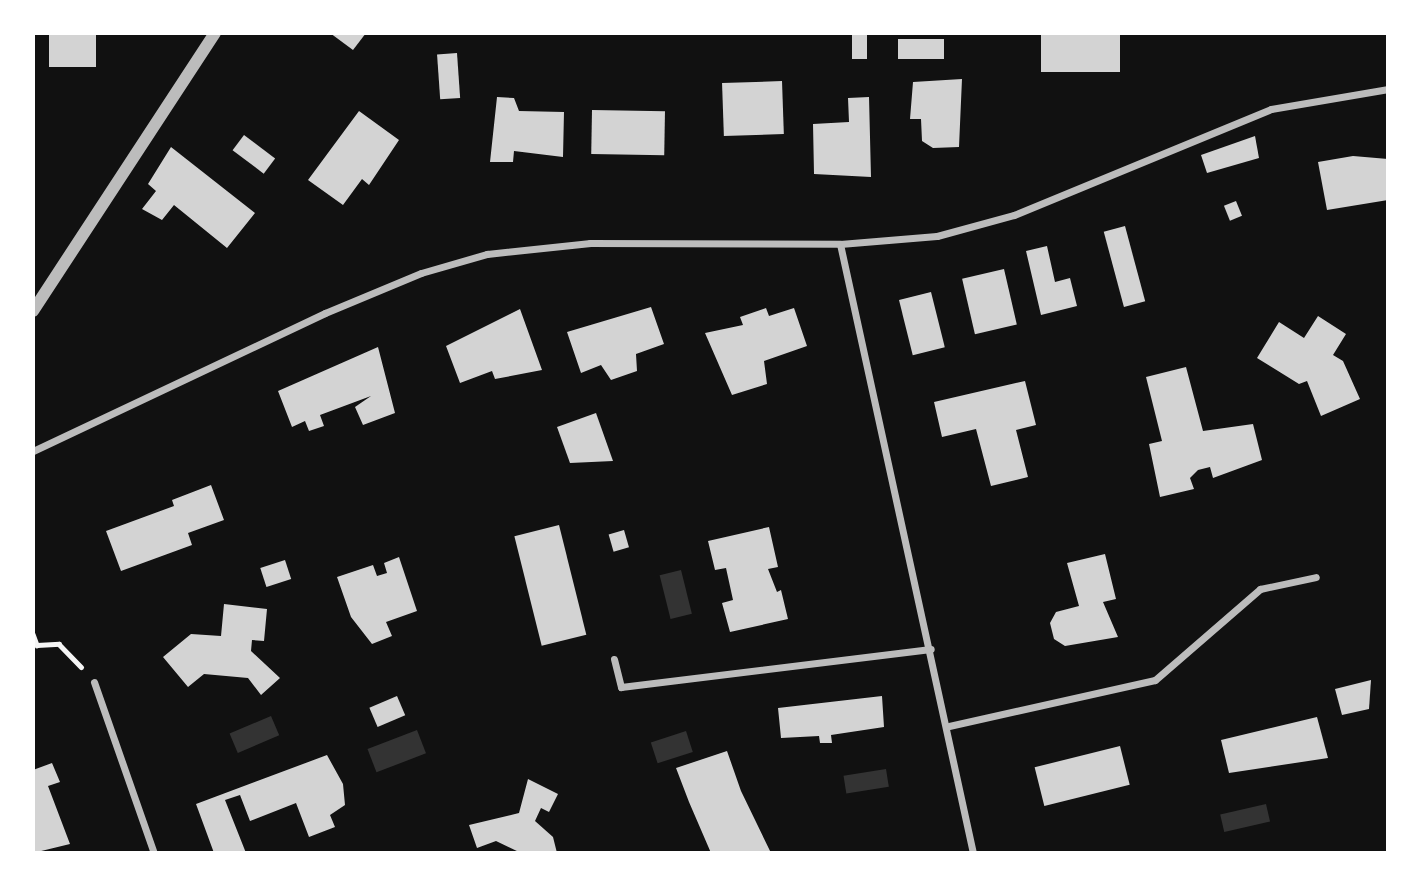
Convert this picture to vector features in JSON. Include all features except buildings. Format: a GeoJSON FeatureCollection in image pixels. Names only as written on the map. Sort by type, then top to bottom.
{"type":"FeatureCollection","features":[{"type":"Feature","properties":{"kind":"street"},"geometry":{"type":"LineString","coordinates":[[33,311],[215,33]]}},
{"type":"Feature","properties":{"kind":"street"},"geometry":{"type":"LineString","coordinates":[[33,451],[326,313],[421,273],[487,254],[590,243],[840,244],[937,236],[1014,215],[1271,110],[1388,89]]}},
{"type":"Feature","properties":{"kind":"street"},"geometry":{"type":"LineString","coordinates":[[840,244],[949,726],[973,853]]}},
{"type":"Feature","properties":{"kind":"street"},"geometry":{"type":"LineString","coordinates":[[949,726],[1155,680],[1260,589],[1316,577]]}},
{"type":"Feature","properties":{"kind":"street"},"geometry":{"type":"LineString","coordinates":[[614,659],[621,687],[931,649]]}},
{"type":"Feature","properties":{"kind":"street"},"geometry":{"type":"LineString","coordinates":[[94,682],[155,853]]}},
{"type":"Feature","properties":{"kind":"path"},"geometry":{"type":"LineString","coordinates":[[33,634],[37,645],[59,644],[94,682]]}},
{"type":"Feature","properties":{"kind":"shaded area"},"geometry":{"type":"Polygon","coordinates":[[[681,570],[692,614],[671,619],[660,575],[681,570]]]}},
{"type":"Feature","properties":{"kind":"shaded area"},"geometry":{"type":"Polygon","coordinates":[[[271,716],[279,735],[238,753],[230,734],[271,716]]]}},
{"type":"Feature","properties":{"kind":"shaded area"},"geometry":{"type":"Polygon","coordinates":[[[417,730],[426,753],[376,772],[368,749],[417,730]]]}},
{"type":"Feature","properties":{"kind":"shaded area"},"geometry":{"type":"Polygon","coordinates":[[[686,731],[693,752],[658,763],[651,742],[686,731]]]}},
{"type":"Feature","properties":{"kind":"shaded area"},"geometry":{"type":"Polygon","coordinates":[[[886,769],[889,787],[846,794],[844,776],[886,769]]]}},
{"type":"Feature","properties":{"kind":"shaded area"},"geometry":{"type":"Polygon","coordinates":[[[1266,804],[1270,822],[1224,832],[1220,815],[1266,804]]]}}]}
